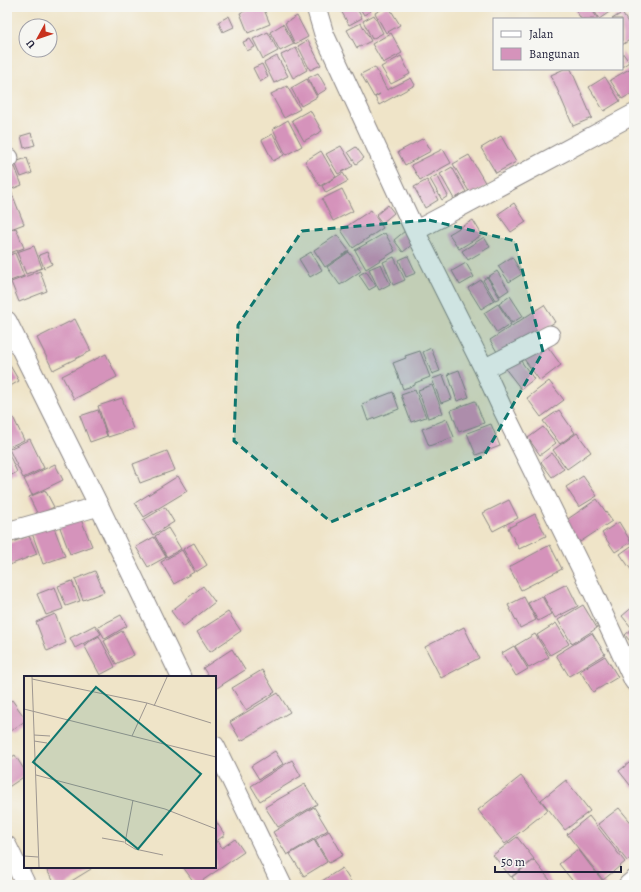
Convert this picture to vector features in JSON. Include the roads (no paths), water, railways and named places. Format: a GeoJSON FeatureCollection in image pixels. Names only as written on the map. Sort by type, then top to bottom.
{"type":"FeatureCollection","features":[{"type":"Feature","properties":{"kind":"street"},"geometry":{"type":"LineString","coordinates":[[316,7],[324,34],[415,231],[593,592],[634,681]]}},
{"type":"Feature","properties":{"kind":"street"},"geometry":{"type":"LineString","coordinates":[[415,231],[634,114]]}},
{"type":"Feature","properties":{"kind":"street"},"geometry":{"type":"LineString","coordinates":[[7,321],[182,676]]}},
{"type":"Feature","properties":{"kind":"street"},"geometry":{"type":"LineString","coordinates":[[484,369],[550,335]]}},
{"type":"Feature","properties":{"kind":"street"},"geometry":{"type":"LineString","coordinates":[[7,532],[99,506]]}},
{"type":"Feature","properties":{"kind":"street"},"geometry":{"type":"LineString","coordinates":[[216,748],[282,885]]}},
{"type":"Feature","properties":{"kind":"street"},"geometry":{"type":"LineString","coordinates":[[7,846],[26,885]]}},
{"type":"Feature","properties":{"kind":"street"},"geometry":{"type":"LineString","coordinates":[[628,885],[634,880]]}}]}
